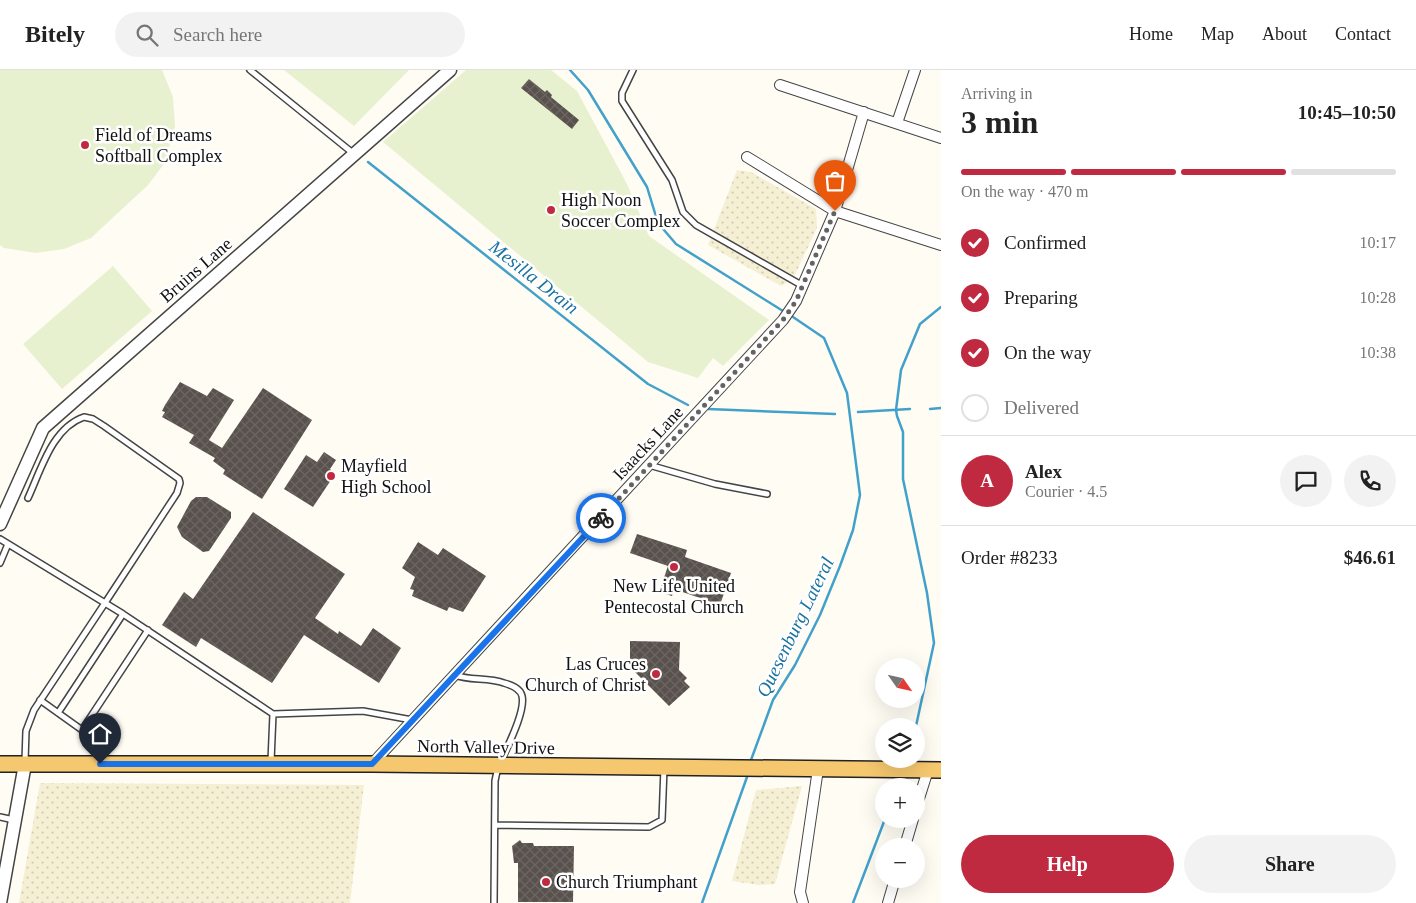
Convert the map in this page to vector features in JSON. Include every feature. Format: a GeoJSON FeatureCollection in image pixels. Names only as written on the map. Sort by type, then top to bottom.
{"type":"FeatureCollection","features":[{"type":"Feature","properties":{"kind":"main road","name":"North Valley Drive"},"geometry":{"type":"LineString","coordinates":[[0,764],[372,764],[498,767],[929,770]]}},
{"type":"Feature","properties":{"kind":"street","name":"Bruins Lane"},"geometry":{"type":"LineString","coordinates":[[0,524],[43,428],[450,70]]}},
{"type":"Feature","properties":{"kind":"street"},"geometry":{"type":"LineString","coordinates":[[897,123],[915,70]]}},
{"type":"Feature","properties":{"kind":"street"},"geometry":{"type":"LineString","coordinates":[[780,85],[941,138]]}},
{"type":"Feature","properties":{"kind":"street","name":"Isaacks Lane"},"geometry":{"type":"LineString","coordinates":[[372,764],[778,326],[796,301],[835,211],[864,112]]}},
{"type":"Feature","properties":{"kind":"street"},"geometry":{"type":"LineString","coordinates":[[747,157],[835,211],[941,245]]}},
{"type":"Feature","properties":{"kind":"street"},"geometry":{"type":"LineString","coordinates":[[0,903],[24,764]]}},
{"type":"Feature","properties":{"kind":"street"},"geometry":{"type":"LineString","coordinates":[[796,903],[800,892],[818,769]]}},
{"type":"Feature","properties":{"kind":"street"},"geometry":{"type":"LineString","coordinates":[[888,903],[892,888]]}},
{"type":"Feature","properties":{"kind":"street"},"geometry":{"type":"LineString","coordinates":[[800,892],[803,903]]}},
{"type":"Feature","properties":{"kind":"lane"},"geometry":{"type":"LineString","coordinates":[[250,70],[354,154]]}},
{"type":"Feature","properties":{"kind":"lane"},"geometry":{"type":"LineString","coordinates":[[632,70],[622,93],[622,101],[668,174],[683,212],[696,225],[802,286]]}},
{"type":"Feature","properties":{"kind":"lane"},"geometry":{"type":"LineString","coordinates":[[24,764],[24,744],[31,716],[177,493],[180,483],[179,479],[104,426],[84,417],[71,424],[58,438],[48,454],[28,498]]}},
{"type":"Feature","properties":{"kind":"lane"},"geometry":{"type":"LineString","coordinates":[[649,465],[715,484],[767,494]]}},
{"type":"Feature","properties":{"kind":"lane"},"geometry":{"type":"LineString","coordinates":[[0,539],[148,630],[273,714],[362,712],[412,720]]}},
{"type":"Feature","properties":{"kind":"lane"},"geometry":{"type":"LineString","coordinates":[[0,563],[8,544]]}},
{"type":"Feature","properties":{"kind":"lane"},"geometry":{"type":"LineString","coordinates":[[58,713],[123,614]]}},
{"type":"Feature","properties":{"kind":"lane"},"geometry":{"type":"LineString","coordinates":[[40,700],[82,730],[148,630]]}},
{"type":"Feature","properties":{"kind":"lane"},"geometry":{"type":"LineString","coordinates":[[454,675],[462,678],[501,682],[517,688],[522,696],[516,725],[498,767],[496,781],[494,903]]}},
{"type":"Feature","properties":{"kind":"lane"},"geometry":{"type":"LineString","coordinates":[[271,764],[273,714]]}},
{"type":"Feature","properties":{"kind":"lane"},"geometry":{"type":"LineString","coordinates":[[495,825],[648,827],[662,820],[664,768]]}},
{"type":"Feature","properties":{"kind":"lane"},"geometry":{"type":"LineString","coordinates":[[0,817],[15,820]]}},
{"type":"Feature","properties":{"kind":"shaded area"},"geometry":{"type":"Polygon","coordinates":[[[737,170],[751,172],[816,209],[817,228],[793,279],[781,286],[708,245],[737,170]]]}},
{"type":"Feature","properties":{"kind":"shaded area"},"geometry":{"type":"Polygon","coordinates":[[[40,783],[364,785],[350,903],[19,903],[40,783]]]}},
{"type":"Feature","properties":{"kind":"shaded area"},"geometry":{"type":"Polygon","coordinates":[[[802,786],[775,884],[759,885],[732,881],[756,790],[802,786]]]}},
{"type":"Feature","properties":{"kind":"green space","name":"Field of Dreams Softball Complex"},"geometry":{"type":"Polygon","coordinates":[[[0,70],[162,70],[173,97],[175,127],[164,164],[148,185],[91,238],[64,249],[36,253],[4,248],[0,245],[0,70]]]}},
{"type":"Feature","properties":{"kind":"green space"},"geometry":{"type":"Polygon","coordinates":[[[284,70],[409,70],[354,126],[284,70]]]}},
{"type":"Feature","properties":{"kind":"green space","name":"High Noon Soccer Complex"},"geometry":{"type":"Polygon","coordinates":[[[466,70],[551,70],[577,91],[627,184],[649,236],[769,320],[723,366],[713,358],[698,378],[648,362],[383,142],[466,70]]]}},
{"type":"Feature","properties":{"kind":"green space"},"geometry":{"type":"Polygon","coordinates":[[[113,266],[152,311],[62,389],[23,344],[113,266]]]}},
{"type":"Feature","properties":{"kind":"building"},"geometry":{"type":"Polygon","coordinates":[[[529,79],[545,92],[547,90],[552,95],[551,97],[579,120],[572,129],[521,88],[529,79]]]}},
{"type":"Feature","properties":{"kind":"building"},"geometry":{"type":"Polygon","coordinates":[[[180,382],[207,396],[213,388],[234,400],[209,440],[222,448],[263,388],[312,420],[262,499],[223,474],[225,470],[213,461],[215,458],[189,443],[194,435],[162,417],[165,412],[162,411],[165,405],[180,382]]]}},
{"type":"Feature","properties":{"kind":"building"},"geometry":{"type":"Polygon","coordinates":[[[324,452],[336,460],[330,469],[335,474],[313,507],[284,489],[306,455],[317,462],[324,452]]]}},
{"type":"Feature","properties":{"kind":"building"},"geometry":{"type":"Polygon","coordinates":[[[196,497],[207,497],[231,512],[231,518],[209,551],[203,552],[182,537],[177,527],[191,501],[196,497]]]}},
{"type":"Feature","properties":{"kind":"building"},"geometry":{"type":"Polygon","coordinates":[[[253,512],[345,574],[315,618],[338,634],[339,631],[361,646],[373,628],[401,648],[379,683],[304,635],[272,683],[201,638],[196,647],[162,625],[184,592],[193,599],[253,512]]]}},
{"type":"Feature","properties":{"kind":"building"},"geometry":{"type":"Polygon","coordinates":[[[637,534],[687,550],[685,557],[731,573],[720,605],[674,589],[672,596],[659,592],[668,566],[630,553],[637,534]]]}},
{"type":"Feature","properties":{"kind":"building"},"geometry":{"type":"Polygon","coordinates":[[[418,542],[438,555],[443,548],[486,576],[463,612],[449,607],[447,611],[412,596],[414,590],[410,589],[415,577],[402,568],[418,542]]]}},
{"type":"Feature","properties":{"kind":"building","name":"Las Cruces Church of Christ"},"geometry":{"type":"Polygon","coordinates":[[[630,641],[680,642],[679,670],[687,678],[684,681],[690,687],[669,706],[632,669],[630,663],[630,641]]]}},
{"type":"Feature","properties":{"kind":"building","name":"Church Triumphant"},"geometry":{"type":"Polygon","coordinates":[[[520,840],[522,843],[533,843],[534,846],[574,846],[573,902],[518,902],[518,863],[514,863],[512,846],[520,840]]]}},
{"type":"Feature","properties":{"kind":"waterway","name":"Quesenburg Lateral"},"geometry":{"type":"LineString","coordinates":[[570,70],[588,90],[647,187],[658,223],[676,244],[783,311]]}},
{"type":"Feature","properties":{"kind":"waterway","name":"Mesilla Drain"},"geometry":{"type":"LineString","coordinates":[[368,162],[648,384],[688,405]]}},
{"type":"Feature","properties":{"kind":"waterway"},"geometry":{"type":"LineString","coordinates":[[918,718],[934,643],[927,593],[903,479],[903,432],[896,410],[901,370],[920,324],[941,307]]}},
{"type":"Feature","properties":{"kind":"waterway","name":"Quesenburg Lateral"},"geometry":{"type":"LineString","coordinates":[[751,760],[773,700],[795,665],[820,615],[853,530],[860,495],[847,393],[824,338],[793,317]]}},
{"type":"Feature","properties":{"kind":"waterway","name":"Mesilla Drain"},"geometry":{"type":"LineString","coordinates":[[930,409],[941,408]]}},
{"type":"Feature","properties":{"kind":"waterway","name":"Mesilla Drain"},"geometry":{"type":"LineString","coordinates":[[708,409],[835,414]]}},
{"type":"Feature","properties":{"kind":"waterway","name":"Mesilla Drain"},"geometry":{"type":"LineString","coordinates":[[858,412],[910,409]]}},
{"type":"Feature","properties":{"kind":"waterway","name":"Quesenburg Lateral"},"geometry":{"type":"LineString","coordinates":[[702,903],[747,777]]}},
{"type":"Feature","properties":{"kind":"waterway"},"geometry":{"type":"LineString","coordinates":[[853,903],[882,828]]}},
{"type":"Feature","properties":{"kind":"way so far"},"geometry":{"type":"LineString","coordinates":[[601,518],[783,320],[796,301],[835,211]]}},
{"type":"Feature","properties":{"kind":"place","name":"Field of Dreams Softball Complex"},"geometry":{"type":"Point","coordinates":[85,145]}},
{"type":"Feature","properties":{"kind":"place","name":"High Noon Soccer Complex"},"geometry":{"type":"Point","coordinates":[551,210]}},
{"type":"Feature","properties":{"kind":"place","name":"Mayfield High School"},"geometry":{"type":"Point","coordinates":[331,476]}},
{"type":"Feature","properties":{"kind":"place","name":"New Life United Pentecostal Church"},"geometry":{"type":"Point","coordinates":[674,567]}},
{"type":"Feature","properties":{"kind":"place","name":"Las Cruces Church of Christ"},"geometry":{"type":"Point","coordinates":[656,674]}},
{"type":"Feature","properties":{"kind":"place","name":"Church Triumphant"},"geometry":{"type":"Point","coordinates":[546,882]}},
{"type":"Feature","properties":{"kind":"route"},"geometry":{"type":"LineString","coordinates":[[100,764],[372,764],[601,518]]}}]}
